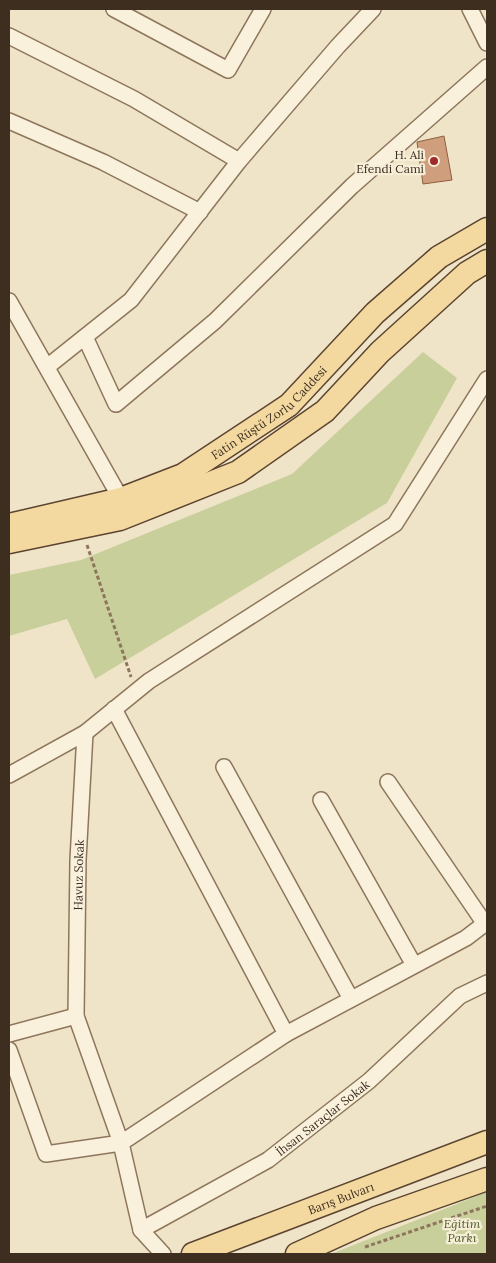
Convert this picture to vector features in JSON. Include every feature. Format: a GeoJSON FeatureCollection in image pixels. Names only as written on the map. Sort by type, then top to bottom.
{"type":"FeatureCollection","features":[{"type":"Feature","properties":{"kind":"main road","name":"Fatin Rüştü Zorlu Caddesi"},"geometry":{"type":"LineString","coordinates":[[9,525],[122,499],[183,475],[289,405],[375,313],[439,257],[487,229]]}},
{"type":"Feature","properties":{"kind":"main road"},"geometry":{"type":"LineString","coordinates":[[9,542],[120,519],[238,472],[325,412],[380,352],[467,273],[487,261]]}},
{"type":"Feature","properties":{"kind":"main road","name":"Barış Bulvarı"},"geometry":{"type":"LineString","coordinates":[[192,1254],[487,1142]]}},
{"type":"Feature","properties":{"kind":"main road"},"geometry":{"type":"LineString","coordinates":[[297,1254],[376,1218],[487,1179]]}},
{"type":"Feature","properties":{"kind":"street"},"geometry":{"type":"LineString","coordinates":[[114,9],[228,70],[263,9]]}},
{"type":"Feature","properties":{"kind":"street"},"geometry":{"type":"LineString","coordinates":[[47,367],[131,300],[239,162],[338,46],[373,9]]}},
{"type":"Feature","properties":{"kind":"street"},"geometry":{"type":"LineString","coordinates":[[470,9],[483,22],[487,43]]}},
{"type":"Feature","properties":{"kind":"street"},"geometry":{"type":"LineString","coordinates":[[9,36],[134,99],[239,162]]}},
{"type":"Feature","properties":{"kind":"street"},"geometry":{"type":"LineString","coordinates":[[84,337],[116,404],[214,321],[352,186],[487,67]]}},
{"type":"Feature","properties":{"kind":"street"},"geometry":{"type":"LineString","coordinates":[[9,121],[103,162],[200,212]]}},
{"type":"Feature","properties":{"kind":"street"},"geometry":{"type":"LineString","coordinates":[[9,301],[122,499]]}},
{"type":"Feature","properties":{"kind":"street"},"geometry":{"type":"LineString","coordinates":[[9,775],[85,733],[149,681],[395,524],[487,379]]}},
{"type":"Feature","properties":{"kind":"street"},"geometry":{"type":"LineString","coordinates":[[114,710],[286,1034]]}},
{"type":"Feature","properties":{"kind":"street","name":"Havuz Sokak"},"geometry":{"type":"LineString","coordinates":[[85,733],[78,860],[76,1016],[120,1142],[141,1230]]}},
{"type":"Feature","properties":{"kind":"street"},"geometry":{"type":"LineString","coordinates":[[224,767],[350,999]]}},
{"type":"Feature","properties":{"kind":"street"},"geometry":{"type":"LineString","coordinates":[[9,1050],[46,1154],[120,1142],[286,1034],[466,938],[486,923],[388,782]]}},
{"type":"Feature","properties":{"kind":"street"},"geometry":{"type":"LineString","coordinates":[[321,800],[414,965]]}},
{"type":"Feature","properties":{"kind":"street","name":"İhsan Saraçlar Sokak"},"geometry":{"type":"LineString","coordinates":[[141,1230],[268,1160],[370,1081],[460,996],[487,983]]}},
{"type":"Feature","properties":{"kind":"street"},"geometry":{"type":"LineString","coordinates":[[9,1034],[76,1016]]}},
{"type":"Feature","properties":{"kind":"street"},"geometry":{"type":"LineString","coordinates":[[141,1230],[163,1254]]}},
{"type":"Feature","properties":{"kind":"path"},"geometry":{"type":"LineString","coordinates":[[81,528],[136,692]]}},
{"type":"Feature","properties":{"kind":"path"},"geometry":{"type":"LineString","coordinates":[[363,1248],[487,1206]]}},
{"type":"Feature","properties":{"kind":"green space"},"geometry":{"type":"Polygon","coordinates":[[[423,352],[457,378],[387,503],[95,679],[67,619],[9,636],[9,575],[81,560],[292,474],[423,352]]]}},
{"type":"Feature","properties":{"kind":"green space","name":"Eğitim Parkı"},"geometry":{"type":"Polygon","coordinates":[[[487,1192],[487,1254],[331,1254],[487,1192]]]}},
{"type":"Feature","properties":{"kind":"building","name":"H. Ali Efendi Cami"},"geometry":{"type":"Polygon","coordinates":[[[444,136],[452,180],[423,184],[417,142],[444,136]]]}},
{"type":"Feature","properties":{"kind":"place","name":"H. Ali Efendi Cami"},"geometry":{"type":"Point","coordinates":[434,161]}}]}
